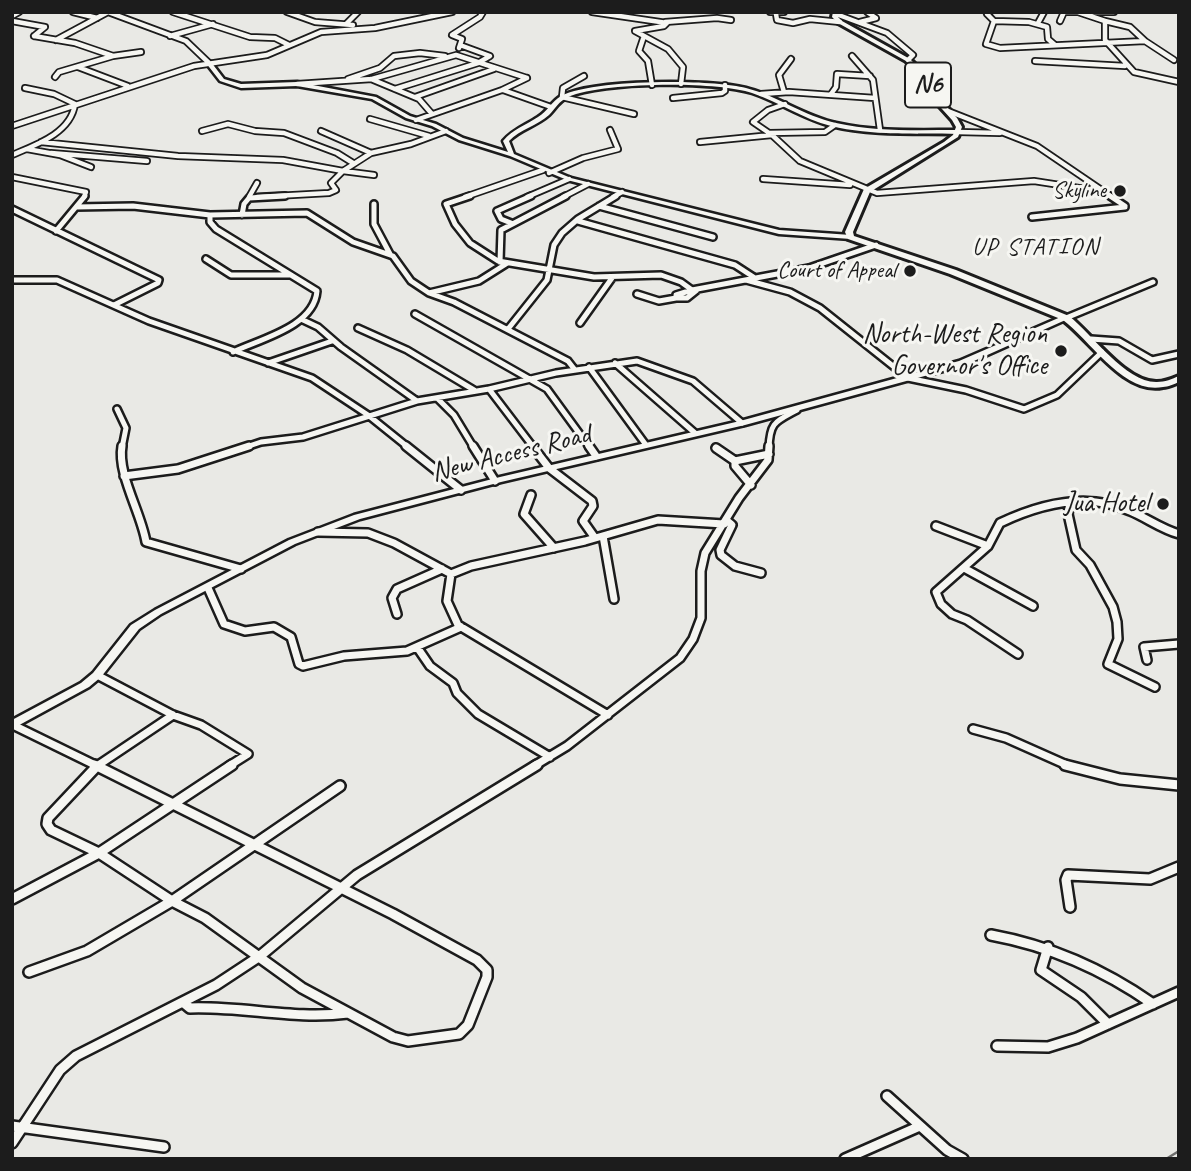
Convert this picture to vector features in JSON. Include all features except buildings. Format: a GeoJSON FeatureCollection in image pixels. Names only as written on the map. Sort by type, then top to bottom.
{"type":"FeatureCollection","features":[{"type":"Feature","properties":{"kind":"highway"},"geometry":{"type":"LineString","coordinates":[[836,13],[840,22]]}},
{"type":"Feature","properties":{"kind":"highway","name":"N6"},"geometry":{"type":"LineString","coordinates":[[840,22],[908,60],[921,73],[940,104],[957,122],[958,132],[946,143],[867,191]]}},
{"type":"Feature","properties":{"kind":"highway"},"geometry":{"type":"LineString","coordinates":[[867,191],[852,221],[849,232],[851,237],[1066,318],[1081,327],[1120,371],[1137,381],[1164,385],[1179,379]]}},
{"type":"Feature","properties":{"kind":"main road","name":"New Access Road"},"geometry":{"type":"LineString","coordinates":[[13,725],[68,697],[97,676],[135,627],[158,612],[316,532],[357,517],[596,456],[797,409],[962,363],[1066,318]]}},
{"type":"Feature","properties":{"kind":"street"},"geometry":{"type":"LineString","coordinates":[[12,18],[19,12]]}},
{"type":"Feature","properties":{"kind":"street"},"geometry":{"type":"LineString","coordinates":[[73,12],[97,18]]}},
{"type":"Feature","properties":{"kind":"street"},"geometry":{"type":"LineString","coordinates":[[56,40],[108,12],[195,47],[222,80],[235,85],[338,83],[372,79],[449,56]]}},
{"type":"Feature","properties":{"kind":"street"},"geometry":{"type":"LineString","coordinates":[[173,12],[250,37],[275,38],[289,45]]}},
{"type":"Feature","properties":{"kind":"street"},"geometry":{"type":"LineString","coordinates":[[287,12],[315,22],[346,24],[356,28]]}},
{"type":"Feature","properties":{"kind":"street"},"geometry":{"type":"LineString","coordinates":[[346,24],[358,12]]}},
{"type":"Feature","properties":{"kind":"street"},"geometry":{"type":"LineString","coordinates":[[12,126],[129,86],[209,63],[261,56],[321,32],[375,27],[452,12]]}},
{"type":"Feature","properties":{"kind":"street"},"geometry":{"type":"LineString","coordinates":[[460,55],[462,39],[452,34],[480,17],[483,12]]}},
{"type":"Feature","properties":{"kind":"street"},"geometry":{"type":"LineString","coordinates":[[592,12],[665,22],[717,18],[731,20]]}},
{"type":"Feature","properties":{"kind":"street"},"geometry":{"type":"LineString","coordinates":[[629,15],[634,12]]}},
{"type":"Feature","properties":{"kind":"street"},"geometry":{"type":"LineString","coordinates":[[783,12],[773,13],[777,20],[793,23],[810,19],[840,22]]}},
{"type":"Feature","properties":{"kind":"street"},"geometry":{"type":"LineString","coordinates":[[860,22],[876,18],[867,12]]}},
{"type":"Feature","properties":{"kind":"street"},"geometry":{"type":"LineString","coordinates":[[990,12],[987,15],[994,21],[1038,23],[1047,27],[1048,39],[1055,44]]}},
{"type":"Feature","properties":{"kind":"street"},"geometry":{"type":"LineString","coordinates":[[1038,23],[1044,12]]}},
{"type":"Feature","properties":{"kind":"street"},"geometry":{"type":"LineString","coordinates":[[1060,21],[1065,12],[1114,12]]}},
{"type":"Feature","properties":{"kind":"street"},"geometry":{"type":"LineString","coordinates":[[1079,12],[1130,27],[1145,41],[1174,60]]}},
{"type":"Feature","properties":{"kind":"street"},"geometry":{"type":"LineString","coordinates":[[836,13],[890,35],[912,55],[908,60]]}},
{"type":"Feature","properties":{"kind":"street"},"geometry":{"type":"LineString","coordinates":[[12,18],[44,26],[34,36],[113,56]]}},
{"type":"Feature","properties":{"kind":"street"},"geometry":{"type":"LineString","coordinates":[[994,21],[986,44],[993,47],[1145,41]]}},
{"type":"Feature","properties":{"kind":"street"},"geometry":{"type":"LineString","coordinates":[[1105,21],[1107,24],[1104,35],[1126,66],[1138,74],[1179,82]]}},
{"type":"Feature","properties":{"kind":"street"},"geometry":{"type":"LineString","coordinates":[[665,22],[667,25],[635,31],[668,48],[684,72],[681,83]]}},
{"type":"Feature","properties":{"kind":"street"},"geometry":{"type":"LineString","coordinates":[[170,36],[213,24]]}},
{"type":"Feature","properties":{"kind":"street"},"geometry":{"type":"LineString","coordinates":[[644,36],[639,51],[648,61],[652,85]]}},
{"type":"Feature","properties":{"kind":"street"},"geometry":{"type":"LineString","coordinates":[[395,89],[478,63],[490,56],[460,45]]}},
{"type":"Feature","properties":{"kind":"street"},"geometry":{"type":"LineString","coordinates":[[55,77],[59,72],[113,56],[141,52]]}},
{"type":"Feature","properties":{"kind":"street"},"geometry":{"type":"LineString","coordinates":[[338,83],[380,68],[394,56],[420,53],[460,55],[527,78],[502,90],[416,120]]}},
{"type":"Feature","properties":{"kind":"street"},"geometry":{"type":"LineString","coordinates":[[852,56],[871,77],[880,130]]}},
{"type":"Feature","properties":{"kind":"street"},"geometry":{"type":"LineString","coordinates":[[784,92],[779,75],[790,59]]}},
{"type":"Feature","properties":{"kind":"street"},"geometry":{"type":"LineString","coordinates":[[1035,61],[1126,66]]}},
{"type":"Feature","properties":{"kind":"street"},"geometry":{"type":"LineString","coordinates":[[78,67],[129,86]]}},
{"type":"Feature","properties":{"kind":"street"},"geometry":{"type":"LineString","coordinates":[[415,97],[436,87],[461,82],[495,69]]}},
{"type":"Feature","properties":{"kind":"street"},"geometry":{"type":"LineString","coordinates":[[831,94],[836,87],[837,74],[871,77]]}},
{"type":"Feature","properties":{"kind":"street"},"geometry":{"type":"LineString","coordinates":[[360,75],[415,97],[432,114]]}},
{"type":"Feature","properties":{"kind":"street"},"geometry":{"type":"LineString","coordinates":[[562,97],[563,88],[584,76]]}},
{"type":"Feature","properties":{"kind":"street"},"geometry":{"type":"LineString","coordinates":[[512,155],[506,141],[512,134],[547,115],[562,97],[594,90],[681,83],[725,85],[761,94],[835,125],[880,130],[1008,133]]}},
{"type":"Feature","properties":{"kind":"street"},"geometry":{"type":"LineString","coordinates":[[297,84],[374,98],[461,139],[512,155],[569,179],[779,232],[851,237]]}},
{"type":"Feature","properties":{"kind":"street"},"geometry":{"type":"LineString","coordinates":[[673,98],[722,93],[725,91],[725,85]]}},
{"type":"Feature","properties":{"kind":"street"},"geometry":{"type":"LineString","coordinates":[[25,88],[59,96],[75,104]]}},
{"type":"Feature","properties":{"kind":"street"},"geometry":{"type":"LineString","coordinates":[[502,90],[551,107]]}},
{"type":"Feature","properties":{"kind":"street"},"geometry":{"type":"LineString","coordinates":[[761,94],[784,92],[875,98]]}},
{"type":"Feature","properties":{"kind":"street"},"geometry":{"type":"LineString","coordinates":[[562,97],[634,114]]}},
{"type":"Feature","properties":{"kind":"street"},"geometry":{"type":"LineString","coordinates":[[12,155],[41,142],[75,115],[75,104]]}},
{"type":"Feature","properties":{"kind":"street"},"geometry":{"type":"LineString","coordinates":[[785,104],[768,110],[753,122],[771,134],[800,161],[867,191],[877,193],[1034,181],[1105,192]]}},
{"type":"Feature","properties":{"kind":"street"},"geometry":{"type":"LineString","coordinates":[[948,111],[1037,146],[1125,206],[1032,217]]}},
{"type":"Feature","properties":{"kind":"street"},"geometry":{"type":"LineString","coordinates":[[370,119],[429,136]]}},
{"type":"Feature","properties":{"kind":"street"},"geometry":{"type":"LineString","coordinates":[[202,131],[229,124],[256,131],[284,133],[337,153],[353,163]]}},
{"type":"Feature","properties":{"kind":"street"},"geometry":{"type":"LineString","coordinates":[[700,142],[771,134],[825,132],[835,125]]}},
{"type":"Feature","properties":{"kind":"street"},"geometry":{"type":"LineString","coordinates":[[610,130],[618,149],[446,204],[475,248],[482,255],[503,263],[612,278],[653,273],[673,279],[694,290]]}},
{"type":"Feature","properties":{"kind":"street"},"geometry":{"type":"LineString","coordinates":[[321,131],[371,153]]}},
{"type":"Feature","properties":{"kind":"street"},"geometry":{"type":"LineString","coordinates":[[249,198],[330,193],[336,190],[331,183],[343,171],[371,153],[411,144],[446,131]]}},
{"type":"Feature","properties":{"kind":"street"},"geometry":{"type":"LineString","coordinates":[[41,142],[169,155],[283,160],[374,176]]}},
{"type":"Feature","properties":{"kind":"street"},"geometry":{"type":"LineString","coordinates":[[27,149],[147,161]]}},
{"type":"Feature","properties":{"kind":"street"},"geometry":{"type":"LineString","coordinates":[[51,153],[91,167]]}},
{"type":"Feature","properties":{"kind":"street"},"geometry":{"type":"LineString","coordinates":[[12,177],[86,192],[86,196],[56,230]]}},
{"type":"Feature","properties":{"kind":"street"},"geometry":{"type":"LineString","coordinates":[[763,178],[855,185]]}},
{"type":"Feature","properties":{"kind":"street"},"geometry":{"type":"LineString","coordinates":[[511,223],[501,219],[497,211],[569,179]]}},
{"type":"Feature","properties":{"kind":"street"},"geometry":{"type":"LineString","coordinates":[[242,215],[244,204],[257,183]]}},
{"type":"Feature","properties":{"kind":"street"},"geometry":{"type":"LineString","coordinates":[[503,263],[500,232],[511,223],[588,184]]}},
{"type":"Feature","properties":{"kind":"street"},"geometry":{"type":"LineString","coordinates":[[508,329],[552,269],[550,255],[554,243],[578,220],[622,192]]}},
{"type":"Feature","properties":{"kind":"street"},"geometry":{"type":"LineString","coordinates":[[374,204],[371,215],[374,227],[411,281],[429,293],[454,302],[568,361],[575,370]]}},
{"type":"Feature","properties":{"kind":"street"},"geometry":{"type":"LineString","coordinates":[[76,207],[133,206],[210,215],[307,213],[353,242],[390,254]]}},
{"type":"Feature","properties":{"kind":"street"},"geometry":{"type":"LineString","coordinates":[[598,206],[713,237]]}},
{"type":"Feature","properties":{"kind":"street"},"geometry":{"type":"LineString","coordinates":[[12,209],[159,280],[158,283],[114,305]]}},
{"type":"Feature","properties":{"kind":"street"},"geometry":{"type":"LineString","coordinates":[[210,215],[210,222],[216,229],[293,275],[317,291],[318,296],[316,304],[302,319],[233,352]]}},
{"type":"Feature","properties":{"kind":"street"},"geometry":{"type":"LineString","coordinates":[[578,220],[727,262],[755,278]]}},
{"type":"Feature","properties":{"kind":"street"},"geometry":{"type":"LineString","coordinates":[[637,294],[659,301],[687,298],[694,290],[809,268],[876,245]]}},
{"type":"Feature","properties":{"kind":"street"},"geometry":{"type":"LineString","coordinates":[[206,259],[231,275],[293,275]]}},
{"type":"Feature","properties":{"kind":"street"},"geometry":{"type":"LineString","coordinates":[[429,293],[479,281],[503,263]]}},
{"type":"Feature","properties":{"kind":"street"},"geometry":{"type":"LineString","coordinates":[[580,323],[612,278]]}},
{"type":"Feature","properties":{"kind":"street"},"geometry":{"type":"LineString","coordinates":[[12,280],[57,280],[149,321],[312,378],[368,415],[461,490]]}},
{"type":"Feature","properties":{"kind":"street"},"geometry":{"type":"LineString","coordinates":[[746,280],[790,292],[820,308],[908,378],[966,390],[1024,409],[1068,386],[1102,352]]}},
{"type":"Feature","properties":{"kind":"street"},"geometry":{"type":"LineString","coordinates":[[1066,318],[1153,282]]}},
{"type":"Feature","properties":{"kind":"street"},"geometry":{"type":"LineString","coordinates":[[415,314],[554,396],[596,456]]}},
{"type":"Feature","properties":{"kind":"street"},"geometry":{"type":"LineString","coordinates":[[302,319],[317,324],[332,341],[401,386],[417,401]]}},
{"type":"Feature","properties":{"kind":"street"},"geometry":{"type":"LineString","coordinates":[[358,328],[407,350],[475,390]]}},
{"type":"Feature","properties":{"kind":"street"},"geometry":{"type":"LineString","coordinates":[[1091,339],[1117,340],[1143,358],[1157,361],[1179,354]]}},
{"type":"Feature","properties":{"kind":"street"},"geometry":{"type":"LineString","coordinates":[[268,363],[332,341]]}},
{"type":"Feature","properties":{"kind":"street"},"geometry":{"type":"LineString","coordinates":[[124,475],[147,475],[178,469],[261,442],[303,437],[417,401],[628,361],[647,363],[693,381],[742,423]]}},
{"type":"Feature","properties":{"kind":"street"},"geometry":{"type":"LineString","coordinates":[[615,363],[695,433]]}},
{"type":"Feature","properties":{"kind":"street"},"geometry":{"type":"LineString","coordinates":[[589,368],[646,445]]}},
{"type":"Feature","properties":{"kind":"street"},"geometry":{"type":"LineString","coordinates":[[489,389],[548,468],[592,501],[593,506],[583,521],[599,537],[614,599]]}},
{"type":"Feature","properties":{"kind":"street"},"geometry":{"type":"LineString","coordinates":[[438,399],[454,415],[495,481]]}},
{"type":"Feature","properties":{"kind":"street"},"geometry":{"type":"LineString","coordinates":[[117,409],[126,428],[121,453],[124,475],[142,520],[146,542],[241,569]]}},
{"type":"Feature","properties":{"kind":"street"},"geometry":{"type":"LineString","coordinates":[[12,1143],[16,1128],[60,1070],[76,1056],[184,1003],[260,956],[373,864],[550,757],[680,658],[693,639],[701,618],[701,571],[705,553],[769,454],[770,429],[775,422],[797,409]]}},
{"type":"Feature","properties":{"kind":"street"},"geometry":{"type":"LineString","coordinates":[[716,448],[735,461],[769,454]]}},
{"type":"Feature","properties":{"kind":"street"},"geometry":{"type":"LineString","coordinates":[[735,461],[735,466],[751,485]]}},
{"type":"Feature","properties":{"kind":"street"},"geometry":{"type":"LineString","coordinates":[[531,495],[524,514],[554,548]]}},
{"type":"Feature","properties":{"kind":"street"},"geometry":{"type":"LineString","coordinates":[[1018,654],[967,620],[952,614],[937,598],[936,592],[988,545],[996,528],[1004,521],[1046,506],[1096,502],[1121,507],[1157,527],[1179,534]]}},
{"type":"Feature","properties":{"kind":"street"},"geometry":{"type":"LineString","coordinates":[[1070,503],[1068,514],[1076,550],[1090,565],[1113,607],[1117,622],[1118,639],[1108,664],[1155,687]]}},
{"type":"Feature","properties":{"kind":"street"},"geometry":{"type":"LineString","coordinates":[[608,715],[461,627],[448,610],[447,583],[451,574],[471,566],[599,537],[658,520],[725,522],[732,528],[720,550],[721,555],[735,566],[761,573]]}},
{"type":"Feature","properties":{"kind":"street"},"geometry":{"type":"LineString","coordinates":[[936,526],[988,545]]}},
{"type":"Feature","properties":{"kind":"street"},"geometry":{"type":"LineString","coordinates":[[316,532],[368,533],[394,542],[451,574]]}},
{"type":"Feature","properties":{"kind":"street"},"geometry":{"type":"LineString","coordinates":[[964,568],[1033,606]]}},
{"type":"Feature","properties":{"kind":"street"},"geometry":{"type":"LineString","coordinates":[[397,614],[392,598],[397,589],[442,569]]}},
{"type":"Feature","properties":{"kind":"street"},"geometry":{"type":"LineString","coordinates":[[208,588],[223,624],[245,631],[274,627],[291,637],[299,664],[303,666],[344,656],[399,653],[461,627]]}},
{"type":"Feature","properties":{"kind":"street"},"geometry":{"type":"LineString","coordinates":[[1147,660],[1143,650],[1147,645],[1179,644]]}},
{"type":"Feature","properties":{"kind":"street"},"geometry":{"type":"LineString","coordinates":[[417,647],[430,666],[453,683],[453,690],[473,712],[550,757]]}},
{"type":"Feature","properties":{"kind":"street"},"geometry":{"type":"LineString","coordinates":[[12,899],[99,853],[248,754],[209,729],[173,715],[97,676]]}},
{"type":"Feature","properties":{"kind":"street"},"geometry":{"type":"LineString","coordinates":[[13,725],[97,765],[173,803],[251,844],[343,887],[477,960],[487,970],[487,976],[468,1026],[459,1034],[408,1041],[393,1037],[302,988],[205,918],[172,901],[99,853],[59,835],[47,824],[48,818],[97,765],[173,715]]}},
{"type":"Feature","properties":{"kind":"street"},"geometry":{"type":"LineString","coordinates":[[973,729],[988,732],[1066,765],[1105,777],[1133,783],[1179,785]]}},
{"type":"Feature","properties":{"kind":"street"},"geometry":{"type":"LineString","coordinates":[[29,972],[87,951],[172,901],[251,844],[340,786]]}},
{"type":"Feature","properties":{"kind":"street"},"geometry":{"type":"LineString","coordinates":[[1070,907],[1066,880],[1068,875],[1150,879],[1179,867]]}},
{"type":"Feature","properties":{"kind":"street"},"geometry":{"type":"LineString","coordinates":[[991,935],[1048,947],[1110,974],[1153,1004]]}},
{"type":"Feature","properties":{"kind":"street"},"geometry":{"type":"LineString","coordinates":[[1048,947],[1041,970],[1080,997],[1108,1024]]}},
{"type":"Feature","properties":{"kind":"street"},"geometry":{"type":"LineString","coordinates":[[997,1046],[1048,1047],[1179,992]]}},
{"type":"Feature","properties":{"kind":"street"},"geometry":{"type":"LineString","coordinates":[[184,1003],[190,1008],[220,1007],[319,1017],[348,1013]]}},
{"type":"Feature","properties":{"kind":"street"},"geometry":{"type":"LineString","coordinates":[[887,1096],[954,1156],[963,1159]]}},
{"type":"Feature","properties":{"kind":"street"},"geometry":{"type":"LineString","coordinates":[[845,1159],[920,1126]]}},
{"type":"Feature","properties":{"kind":"street"},"geometry":{"type":"LineString","coordinates":[[16,1128],[164,1147]]}},
{"type":"Feature","properties":{"kind":"waterway"},"geometry":{"type":"LineString","coordinates":[[1166,1159],[1179,1151]]}},
{"type":"Feature","properties":{"kind":"place","name":"Skyline"},"geometry":{"type":"Point","coordinates":[1120,191]}},
{"type":"Feature","properties":{"kind":"place","name":"Court of Appeal"},"geometry":{"type":"Point","coordinates":[910,271]}},
{"type":"Feature","properties":{"kind":"place","name":"North-West Region Governor's Office"},"geometry":{"type":"Point","coordinates":[1061,351]}},
{"type":"Feature","properties":{"kind":"place","name":"Jua Hotel"},"geometry":{"type":"Point","coordinates":[1163,504]}},
{"type":"Feature","properties":{"kind":"district","name":"UP STATION"},"geometry":{"type":"Point","coordinates":[1036,248]}}]}
